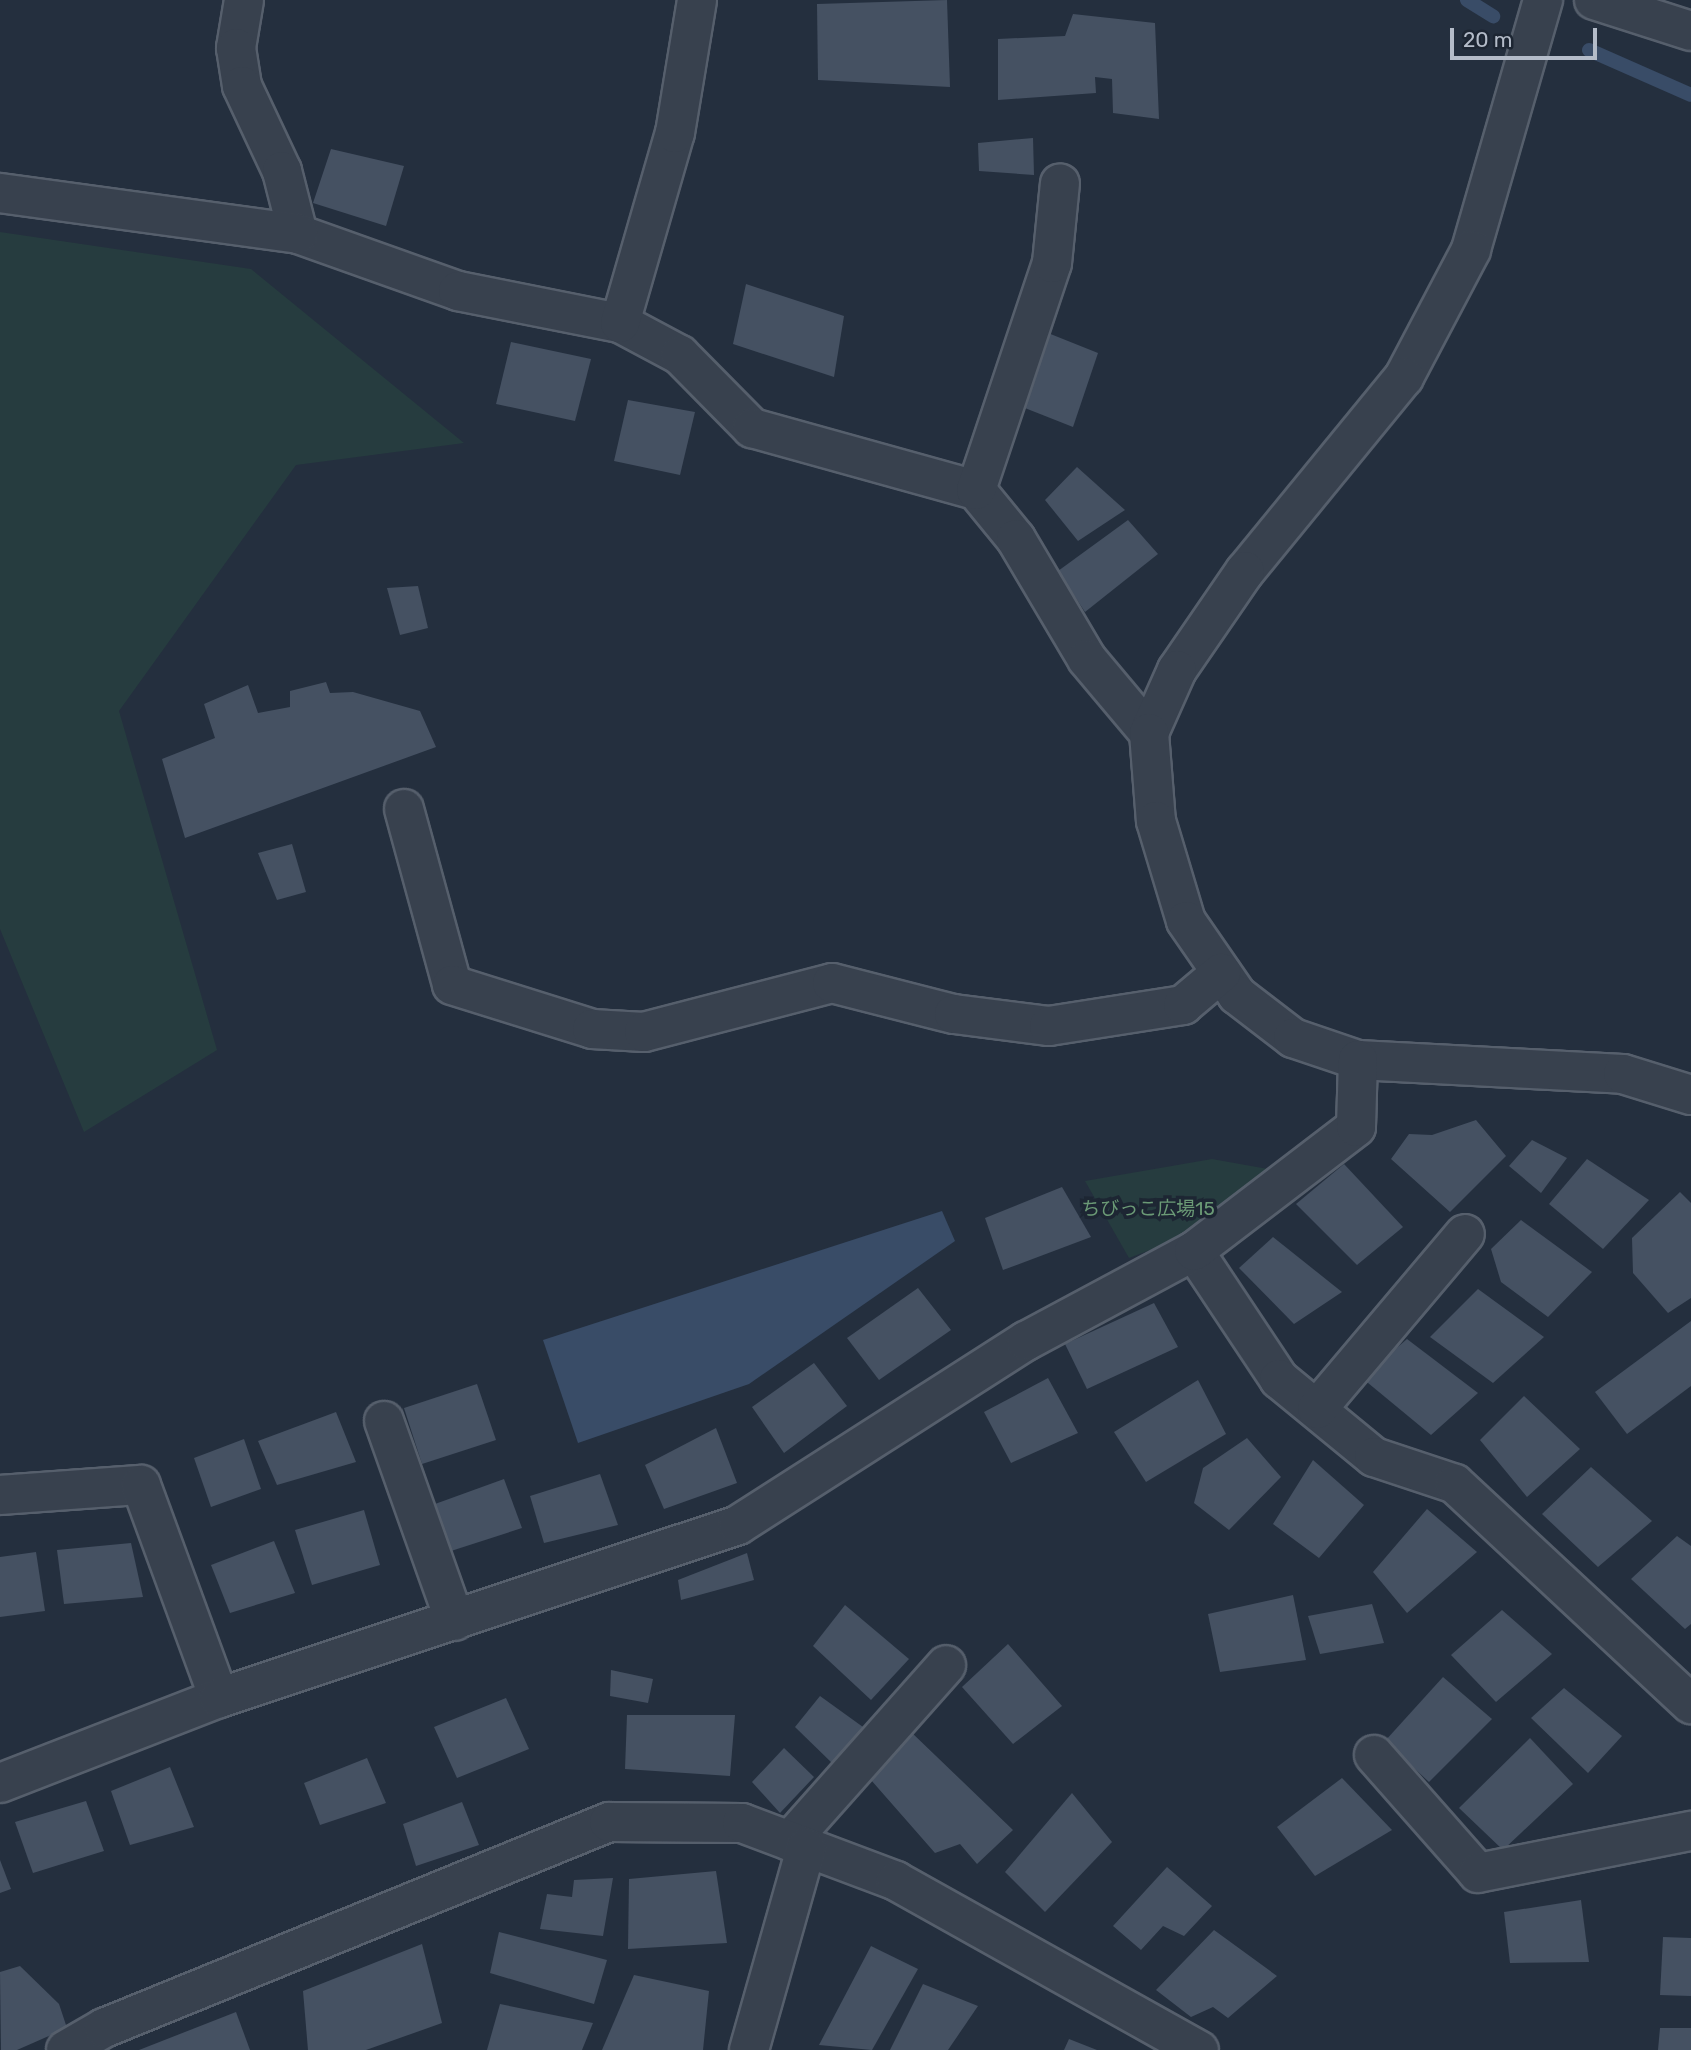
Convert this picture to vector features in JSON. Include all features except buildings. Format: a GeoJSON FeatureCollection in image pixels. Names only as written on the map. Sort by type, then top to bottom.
{"type":"FeatureCollection","features":[{"type":"Feature","properties":{"kind":"street"},"geometry":{"type":"LineString","coordinates":[[244,0],[236,48],[242,86],[282,171],[298,234]]}},
{"type":"Feature","properties":{"kind":"street"},"geometry":{"type":"LineString","coordinates":[[620,323],[674,133],[697,0]]}},
{"type":"Feature","properties":{"kind":"street"},"geometry":{"type":"LineString","coordinates":[[1543,0],[1471,250],[1404,377],[1245,571],[1177,670],[1149,733],[1156,821],[1186,921],[1237,995],[1293,1038],[1358,1060],[1623,1074],[1691,1095]]}},
{"type":"Feature","properties":{"kind":"street"},"geometry":{"type":"LineString","coordinates":[[1594,0],[1691,31]]}},
{"type":"Feature","properties":{"kind":"street"},"geometry":{"type":"LineString","coordinates":[[976,490],[1052,263],[1060,183]]}},
{"type":"Feature","properties":{"kind":"street"},"geometry":{"type":"LineString","coordinates":[[0,193],[298,234],[458,291],[620,323],[680,355],[752,428],[976,490],[1016,539],[1087,659],[1149,733]]}},
{"type":"Feature","properties":{"kind":"street"},"geometry":{"type":"LineString","coordinates":[[404,809],[452,985],[592,1028],[644,1032],[832,983],[954,1014],[1049,1026],[1183,1005],[1221,973]]}},
{"type":"Feature","properties":{"kind":"street"},"geometry":{"type":"LineString","coordinates":[[0,1783],[219,1699],[738,1525],[1027,1342],[1194,1251],[1356,1127],[1358,1060]]}},
{"type":"Feature","properties":{"kind":"street"},"geometry":{"type":"LineString","coordinates":[[1317,1409],[1465,1234]]}},
{"type":"Feature","properties":{"kind":"street"},"geometry":{"type":"LineString","coordinates":[[1194,1251],[1279,1379],[1374,1457],[1455,1484],[1691,1704]]}},
{"type":"Feature","properties":{"kind":"street"},"geometry":{"type":"LineString","coordinates":[[384,1422],[455,1621]]}},
{"type":"Feature","properties":{"kind":"street"},"geometry":{"type":"LineString","coordinates":[[0,1495],[141,1485],[219,1699]]}},
{"type":"Feature","properties":{"kind":"street"},"geometry":{"type":"LineString","coordinates":[[749,2050],[798,1844],[946,1665]]}},
{"type":"Feature","properties":{"kind":"street"},"geometry":{"type":"LineString","coordinates":[[1374,1755],[1478,1873],[1691,1831]]}},
{"type":"Feature","properties":{"kind":"street"},"geometry":{"type":"LineString","coordinates":[[66,2050],[104,2028],[609,1822],[743,1823],[896,1881],[1199,2050]]}},
{"type":"Feature","properties":{"kind":"green space"},"geometry":{"type":"Polygon","coordinates":[[[0,232],[251,269],[464,443],[296,465],[119,711],[217,1050],[84,1132],[0,929],[0,232]]]}},
{"type":"Feature","properties":{"kind":"green space","name":"ちびっこ広場15"},"geometry":{"type":"Polygon","coordinates":[[[1212,1159],[1268,1169],[1270,1183],[1179,1239],[1129,1258],[1085,1181],[1212,1159]]]}},
{"type":"Feature","properties":{"kind":"water"},"geometry":{"type":"Polygon","coordinates":[[[942,1211],[955,1241],[749,1384],[578,1443],[543,1340],[942,1211]]]}},
{"type":"Feature","properties":{"kind":"waterway"},"geometry":{"type":"LineString","coordinates":[[1467,0],[1493,16]]}},
{"type":"Feature","properties":{"kind":"waterway"},"geometry":{"type":"LineString","coordinates":[[1589,50],[1691,95]]}}]}
